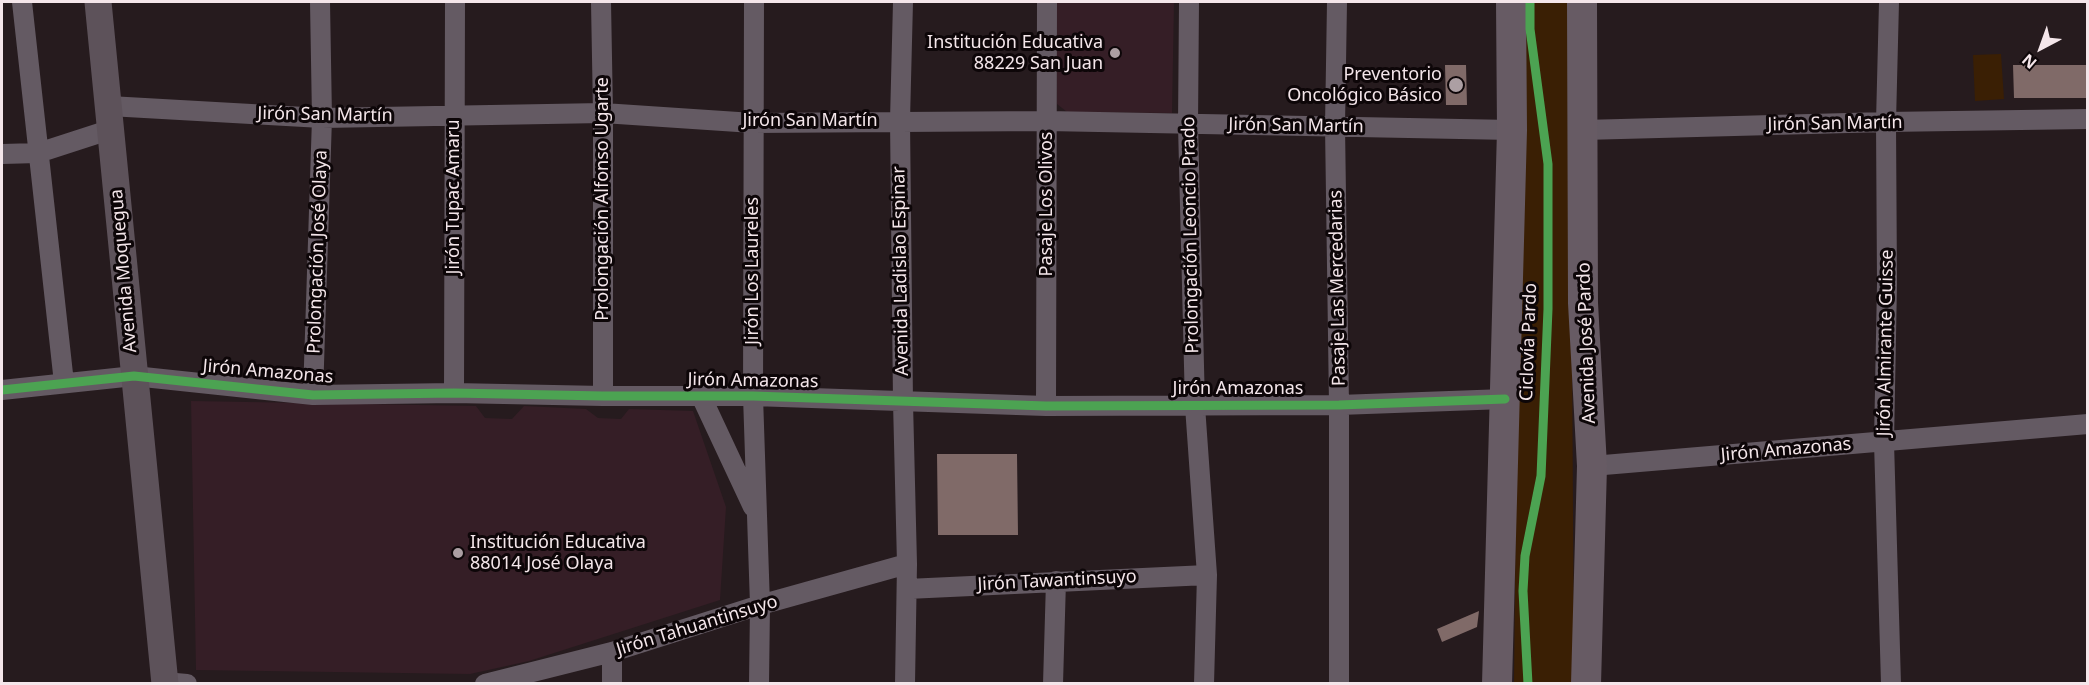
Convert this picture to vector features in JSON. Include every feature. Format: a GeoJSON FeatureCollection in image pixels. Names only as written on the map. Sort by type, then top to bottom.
{"type":"FeatureCollection","features":[{"type":"Feature","properties":{"kind":"main road","name":"Avenida Moquegua"},"geometry":{"type":"LineString","coordinates":[[98,2],[134,376],[172,683]]}},
{"type":"Feature","properties":{"kind":"main road"},"geometry":{"type":"LineString","coordinates":[[1497,684],[1512,130],[1511,2]]}},
{"type":"Feature","properties":{"kind":"main road","name":"Avenida José Pardo"},"geometry":{"type":"LineString","coordinates":[[1582,2],[1583,303],[1592,466],[1586,684]]}},
{"type":"Feature","properties":{"kind":"street"},"geometry":{"type":"LineString","coordinates":[[22,2],[64,383]]}},
{"type":"Feature","properties":{"kind":"street","name":"Prolongación José Olaya"},"geometry":{"type":"LineString","coordinates":[[313,395],[322,118],[320,2]]}},
{"type":"Feature","properties":{"kind":"street","name":"Jirón Tupac Amaru"},"geometry":{"type":"LineString","coordinates":[[454,393],[455,2]]}},
{"type":"Feature","properties":{"kind":"street","name":"Prolongación Alfonso Ugarte"},"geometry":{"type":"LineString","coordinates":[[601,2],[603,396]]}},
{"type":"Feature","properties":{"kind":"street","name":"Jirón Los Laureles"},"geometry":{"type":"LineString","coordinates":[[754,2],[753,396],[760,605],[759,684]]}},
{"type":"Feature","properties":{"kind":"street","name":"Avenida Ladislao Espinar"},"geometry":{"type":"LineString","coordinates":[[903,2],[900,120],[903,402],[908,564],[905,684]]}},
{"type":"Feature","properties":{"kind":"street","name":"Pasaje Los Olivos"},"geometry":{"type":"LineString","coordinates":[[1046,406],[1047,2]]}},
{"type":"Feature","properties":{"kind":"street","name":"Prolongación Leoncio Prado"},"geometry":{"type":"LineString","coordinates":[[1189,2],[1188,125],[1195,406],[1207,574],[1204,684]]}},
{"type":"Feature","properties":{"kind":"street","name":"Pasaje Las Mercedarias"},"geometry":{"type":"LineString","coordinates":[[1337,2],[1335,126],[1340,684]]}},
{"type":"Feature","properties":{"kind":"street","name":"Jirón Almirante Guisse"},"geometry":{"type":"LineString","coordinates":[[1889,2],[1884,442],[1891,684]]}},
{"type":"Feature","properties":{"kind":"street","name":"Jirón San Martín"},"geometry":{"type":"LineString","coordinates":[[2,154],[38,153],[110,118],[322,118],[603,113],[753,123],[900,120],[1047,121],[1512,130]]}},
{"type":"Feature","properties":{"kind":"street","name":"Jirón San Martín"},"geometry":{"type":"LineString","coordinates":[[1583,130],[2088,119]]}},
{"type":"Feature","properties":{"kind":"street","name":"Jirón Amazonas"},"geometry":{"type":"LineString","coordinates":[[2,390],[134,376],[313,395],[454,393],[753,396],[1046,406],[1339,405],[1505,399]]}},
{"type":"Feature","properties":{"kind":"street"},"geometry":{"type":"LineString","coordinates":[[701,396],[757,515]]}},
{"type":"Feature","properties":{"kind":"street","name":"Jirón Amazonas"},"geometry":{"type":"LineString","coordinates":[[1592,466],[2088,424]]}},
{"type":"Feature","properties":{"kind":"street","name":"Jirón Tahuantinsuyo"},"geometry":{"type":"LineString","coordinates":[[485,684],[612,652],[760,605],[908,564]]}},
{"type":"Feature","properties":{"kind":"street","name":"Jirón Tawantinsuyo"},"geometry":{"type":"LineString","coordinates":[[907,589],[1207,574]]}},
{"type":"Feature","properties":{"kind":"street"},"geometry":{"type":"LineString","coordinates":[[1053,684],[1056,581]]}},
{"type":"Feature","properties":{"kind":"street"},"geometry":{"type":"LineString","coordinates":[[612,652],[612,684]]}},
{"type":"Feature","properties":{"kind":"shaded area","name":"Institución Educativa 88229 San Juan"},"geometry":{"type":"Polygon","coordinates":[[[1057,2],[1174,2],[1172,113],[1067,112],[1057,104],[1057,2]]]}},
{"type":"Feature","properties":{"kind":"shaded area"},"geometry":{"type":"Polygon","coordinates":[[[1516,2],[1570,2],[1574,683],[1514,683],[1517,391],[1516,2]]]}},
{"type":"Feature","properties":{"kind":"shaded area"},"geometry":{"type":"Polygon","coordinates":[[[2001,54],[2004,99],[1975,101],[1973,55],[2001,54]]]}},
{"type":"Feature","properties":{"kind":"shaded area","name":"Institución Educativa 88014 José Olaya"},"geometry":{"type":"Polygon","coordinates":[[[191,401],[476,406],[485,418],[512,419],[524,406],[586,409],[598,418],[621,419],[629,409],[693,411],[726,507],[720,600],[529,661],[470,674],[196,670],[191,401]]]}},
{"type":"Feature","properties":{"kind":"building","name":"Preventorio Oncológico Básico"},"geometry":{"type":"Polygon","coordinates":[[[1445,65],[1466,65],[1467,105],[1446,105],[1445,65]]]}},
{"type":"Feature","properties":{"kind":"building"},"geometry":{"type":"Polygon","coordinates":[[[2013,65],[2088,65],[2088,98],[2014,98],[2013,65]]]}},
{"type":"Feature","properties":{"kind":"building"},"geometry":{"type":"Polygon","coordinates":[[[937,454],[1017,454],[1018,535],[938,535],[937,454]]]}},
{"type":"Feature","properties":{"kind":"building"},"geometry":{"type":"Polygon","coordinates":[[[1479,611],[1477,627],[1442,642],[1437,629],[1479,611]]]}},
{"type":"Feature","properties":{"kind":"cycle path","name":"Ciclovía Pardo"},"geometry":{"type":"LineString","coordinates":[[1528,684],[1523,591],[1525,556],[1541,476],[1548,309],[1548,164],[1530,29],[1530,2]]}},
{"type":"Feature","properties":{"kind":"cycle path","name":"Ciclovía Pardo"},"geometry":{"type":"LineString","coordinates":[[2,390],[134,376],[313,395],[454,393],[753,396],[1046,406],[1339,405],[1505,399]]}},
{"type":"Feature","properties":{"kind":"place","name":"Institución Educativa 88229 San Juan"},"geometry":{"type":"Point","coordinates":[1115,53]}},
{"type":"Feature","properties":{"kind":"place","name":"Preventorio Oncológico Básico"},"geometry":{"type":"Point","coordinates":[1456,85]}},
{"type":"Feature","properties":{"kind":"place","name":"Institución Educativa 88014 José Olaya"},"geometry":{"type":"Point","coordinates":[458,553]}}]}
